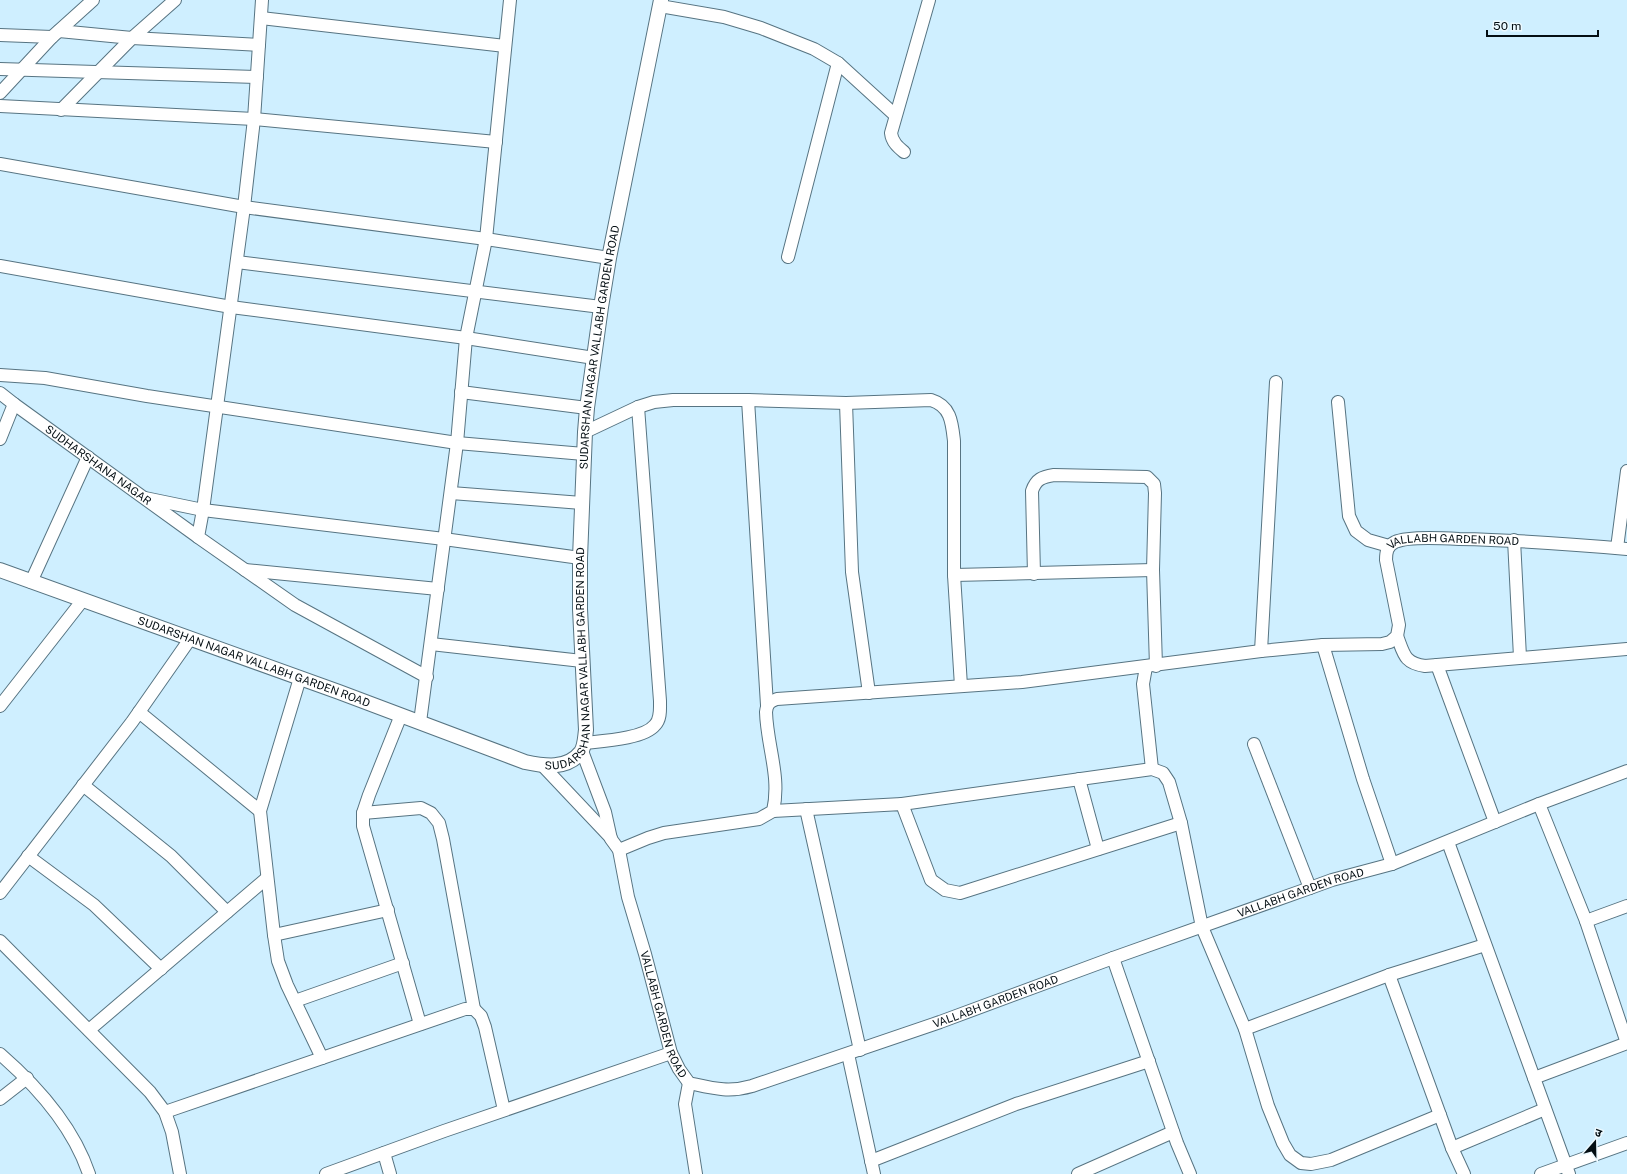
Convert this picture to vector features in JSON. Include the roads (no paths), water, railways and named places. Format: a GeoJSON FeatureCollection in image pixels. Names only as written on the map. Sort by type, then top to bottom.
{"type":"FeatureCollection","features":[{"type":"Feature","properties":{"kind":"street"},"geometry":{"type":"LineString","coordinates":[[0,93],[56,34],[93,0]]}},
{"type":"Feature","properties":{"kind":"street"},"geometry":{"type":"LineString","coordinates":[[61,110],[132,38],[175,0]]}},
{"type":"Feature","properties":{"kind":"street"},"geometry":{"type":"LineString","coordinates":[[198,537],[203,510],[244,207],[254,119],[262,0]]}},
{"type":"Feature","properties":{"kind":"street"},"geometry":{"type":"LineString","coordinates":[[420,722],[458,443],[466,338],[486,239],[504,46],[510,0]]}},
{"type":"Feature","properties":{"kind":"street"},"geometry":{"type":"LineString","coordinates":[[904,152],[891,138],[890,133],[928,0]]}},
{"type":"Feature","properties":{"kind":"street"},"geometry":{"type":"LineString","coordinates":[[661,3],[724,17],[754,26],[814,49],[838,62],[895,115]]}},
{"type":"Feature","properties":{"kind":"street","name":"SUDARSHAN NAGAR VALLABH GARDEN ROAD"},"geometry":{"type":"LineString","coordinates":[[0,570],[82,601],[300,678],[524,762],[542,765],[558,765],[570,762],[583,747],[586,730],[582,661],[580,558],[587,408],[609,258],[661,3]]}},
{"type":"Feature","properties":{"kind":"street"},"geometry":{"type":"LineString","coordinates":[[261,18],[504,46]]}},
{"type":"Feature","properties":{"kind":"street"},"geometry":{"type":"LineString","coordinates":[[0,35],[56,34],[259,45]]}},
{"type":"Feature","properties":{"kind":"street"},"geometry":{"type":"LineString","coordinates":[[788,257],[838,62]]}},
{"type":"Feature","properties":{"kind":"street"},"geometry":{"type":"LineString","coordinates":[[0,69],[21,71],[257,77]]}},
{"type":"Feature","properties":{"kind":"street"},"geometry":{"type":"LineString","coordinates":[[0,106],[254,119],[496,142]]}},
{"type":"Feature","properties":{"kind":"street"},"geometry":{"type":"LineString","coordinates":[[0,164],[244,207],[486,239],[609,258]]}},
{"type":"Feature","properties":{"kind":"street"},"geometry":{"type":"LineString","coordinates":[[237,262],[601,307]]}},
{"type":"Feature","properties":{"kind":"street"},"geometry":{"type":"LineString","coordinates":[[0,266],[231,307],[466,338],[594,358]]}},
{"type":"Feature","properties":{"kind":"street"},"geometry":{"type":"LineString","coordinates":[[0,375],[45,378],[217,407],[458,443],[584,454]]}},
{"type":"Feature","properties":{"kind":"street"},"geometry":{"type":"LineString","coordinates":[[1261,651],[1276,382]]}},
{"type":"Feature","properties":{"kind":"street"},"geometry":{"type":"LineString","coordinates":[[461,392],[587,408]]}},
{"type":"Feature","properties":{"kind":"street","name":"SUDHARSHANA NAGAR"},"geometry":{"type":"LineString","coordinates":[[0,393],[198,537],[295,605],[427,677]]}},
{"type":"Feature","properties":{"kind":"street"},"geometry":{"type":"LineString","coordinates":[[585,432],[638,407],[654,402],[673,400],[748,400],[846,403],[930,400],[943,406],[952,427],[954,441],[954,575],[960,686]]}},
{"type":"Feature","properties":{"kind":"street"},"geometry":{"type":"LineString","coordinates":[[748,400],[767,706],[766,720],[776,786],[773,811]]}},
{"type":"Feature","properties":{"kind":"street"},"geometry":{"type":"LineString","coordinates":[[1338,402],[1350,516],[1356,531],[1368,540],[1389,546]]}},
{"type":"Feature","properties":{"kind":"street"},"geometry":{"type":"LineString","coordinates":[[846,403],[852,572],[869,693]]}},
{"type":"Feature","properties":{"kind":"street"},"geometry":{"type":"LineString","coordinates":[[0,439],[14,404]]}},
{"type":"Feature","properties":{"kind":"street"},"geometry":{"type":"LineString","coordinates":[[583,747],[649,731],[656,725],[660,716],[638,407]]}},
{"type":"Feature","properties":{"kind":"street"},"geometry":{"type":"LineString","coordinates":[[31,582],[88,457]]}},
{"type":"Feature","properties":{"kind":"street"},"geometry":{"type":"LineString","coordinates":[[1622,548],[1627,471]]}},
{"type":"Feature","properties":{"kind":"street"},"geometry":{"type":"LineString","coordinates":[[1034,574],[1032,491],[1035,482],[1043,477],[1054,475],[1134,476],[1147,478],[1154,484],[1156,493],[1151,666],[1143,684],[1152,769]]}},
{"type":"Feature","properties":{"kind":"street"},"geometry":{"type":"LineString","coordinates":[[450,493],[582,503]]}},
{"type":"Feature","properties":{"kind":"street"},"geometry":{"type":"LineString","coordinates":[[145,498],[203,510],[444,539],[580,558]]}},
{"type":"Feature","properties":{"kind":"street","name":"VALLABH GARDEN ROAD"},"geometry":{"type":"LineString","coordinates":[[1397,636],[1399,625],[1386,560],[1386,552],[1389,546],[1401,540],[1436,538],[1514,540],[1622,548]]}},
{"type":"Feature","properties":{"kind":"street"},"geometry":{"type":"LineString","coordinates":[[1514,540],[1520,657]]}},
{"type":"Feature","properties":{"kind":"street"},"geometry":{"type":"LineString","coordinates":[[244,569],[438,589]]}},
{"type":"Feature","properties":{"kind":"street"},"geometry":{"type":"LineString","coordinates":[[954,575],[1153,570]]}},
{"type":"Feature","properties":{"kind":"street"},"geometry":{"type":"LineString","coordinates":[[2,700],[82,601]]}},
{"type":"Feature","properties":{"kind":"street"},"geometry":{"type":"LineString","coordinates":[[767,706],[771,702],[777,700],[1022,682],[1261,651],[1323,645],[1382,644],[1390,642],[1397,636],[1405,658],[1414,665],[1437,665],[1627,649]]}},
{"type":"Feature","properties":{"kind":"street"},"geometry":{"type":"LineString","coordinates":[[0,893],[139,712],[190,639]]}},
{"type":"Feature","properties":{"kind":"street"},"geometry":{"type":"LineString","coordinates":[[431,644],[582,661]]}},
{"type":"Feature","properties":{"kind":"street"},"geometry":{"type":"LineString","coordinates":[[1323,645],[1363,779],[1392,864]]}},
{"type":"Feature","properties":{"kind":"street"},"geometry":{"type":"LineString","coordinates":[[1437,665],[1495,822]]}},
{"type":"Feature","properties":{"kind":"street"},"geometry":{"type":"LineString","coordinates":[[300,678],[260,811],[278,961],[322,1058]]}},
{"type":"Feature","properties":{"kind":"street"},"geometry":{"type":"LineString","coordinates":[[139,712],[260,811]]}},
{"type":"Feature","properties":{"kind":"street"},"geometry":{"type":"LineString","coordinates":[[401,716],[369,795],[363,814],[363,826],[420,1024]]}},
{"type":"Feature","properties":{"kind":"street"},"geometry":{"type":"LineString","coordinates":[[1254,744],[1310,888]]}},
{"type":"Feature","properties":{"kind":"street","name":"VALLABH GARDEN ROAD"},"geometry":{"type":"LineString","coordinates":[[583,747],[611,839],[619,850],[628,897],[645,954],[671,1053],[679,1069],[689,1083],[726,1091],[739,1090],[860,1050],[1332,880],[1392,864],[1539,804],[1627,771]]}},
{"type":"Feature","properties":{"kind":"street"},"geometry":{"type":"LineString","coordinates":[[542,765],[611,839]]}},
{"type":"Feature","properties":{"kind":"street"},"geometry":{"type":"LineString","coordinates":[[619,850],[664,833],[759,819],[773,811],[902,804],[1152,769],[1163,773],[1169,782],[1181,823],[1202,927],[1245,1029],[1268,1106],[1282,1143],[1290,1155],[1301,1163],[1311,1164],[1331,1160],[1440,1115]]}},
{"type":"Feature","properties":{"kind":"street"},"geometry":{"type":"LineString","coordinates":[[1079,779],[1098,849]]}},
{"type":"Feature","properties":{"kind":"street"},"geometry":{"type":"LineString","coordinates":[[83,784],[171,856],[227,912]]}},
{"type":"Feature","properties":{"kind":"street"},"geometry":{"type":"LineString","coordinates":[[902,804],[931,880],[945,890],[960,893],[1181,823]]}},
{"type":"Feature","properties":{"kind":"street"},"geometry":{"type":"LineString","coordinates":[[1534,1078],[1627,1043],[1586,921],[1539,804]]}},
{"type":"Feature","properties":{"kind":"street"},"geometry":{"type":"LineString","coordinates":[[363,814],[421,808],[431,813],[439,824],[474,1009],[481,1016],[485,1027],[504,1110]]}},
{"type":"Feature","properties":{"kind":"street"},"geometry":{"type":"LineString","coordinates":[[806,810],[860,1050]]}},
{"type":"Feature","properties":{"kind":"street"},"geometry":{"type":"LineString","coordinates":[[1448,842],[1567,1170]]}},
{"type":"Feature","properties":{"kind":"street"},"geometry":{"type":"LineString","coordinates":[[28,856],[94,904],[161,969]]}},
{"type":"Feature","properties":{"kind":"street"},"geometry":{"type":"LineString","coordinates":[[89,1030],[267,878]]}},
{"type":"Feature","properties":{"kind":"street"},"geometry":{"type":"LineString","coordinates":[[1586,921],[1627,906]]}},
{"type":"Feature","properties":{"kind":"street"},"geometry":{"type":"LineString","coordinates":[[274,935],[388,910]]}},
{"type":"Feature","properties":{"kind":"street"},"geometry":{"type":"LineString","coordinates":[[0,941],[150,1092],[164,1112],[172,1132],[180,1174]]}},
{"type":"Feature","properties":{"kind":"street"},"geometry":{"type":"LineString","coordinates":[[1245,1029],[1389,975],[1485,945]]}},
{"type":"Feature","properties":{"kind":"street"},"geometry":{"type":"LineString","coordinates":[[1113,958],[1173,1132],[1190,1174]]}},
{"type":"Feature","properties":{"kind":"street"},"geometry":{"type":"LineString","coordinates":[[295,1001],[403,964]]}},
{"type":"Feature","properties":{"kind":"street"},"geometry":{"type":"LineString","coordinates":[[1389,975],[1452,1148],[1464,1174]]}},
{"type":"Feature","properties":{"kind":"street"},"geometry":{"type":"LineString","coordinates":[[164,1112],[465,1009],[474,1009]]}},
{"type":"Feature","properties":{"kind":"street"},"geometry":{"type":"LineString","coordinates":[[326,1174],[504,1110],[671,1053]]}},
{"type":"Feature","properties":{"kind":"street"},"geometry":{"type":"LineString","coordinates":[[0,1054],[27,1078],[66,1126],[84,1160],[89,1174]]}},
{"type":"Feature","properties":{"kind":"street"},"geometry":{"type":"LineString","coordinates":[[848,1054],[874,1174]]}},
{"type":"Feature","properties":{"kind":"street"},"geometry":{"type":"LineString","coordinates":[[871,1162],[1016,1104],[1149,1061]]}},
{"type":"Feature","properties":{"kind":"street"},"geometry":{"type":"LineString","coordinates":[[0,1099],[27,1078]]}},
{"type":"Feature","properties":{"kind":"street"},"geometry":{"type":"LineString","coordinates":[[689,1083],[685,1104],[696,1174]]}},
{"type":"Feature","properties":{"kind":"street"},"geometry":{"type":"LineString","coordinates":[[1452,1148],[1545,1109]]}},
{"type":"Feature","properties":{"kind":"street"},"geometry":{"type":"LineString","coordinates":[[1078,1174],[1173,1132]]}},
{"type":"Feature","properties":{"kind":"street"},"geometry":{"type":"LineString","coordinates":[[1541,1174],[1567,1170],[1627,1143]]}},
{"type":"Feature","properties":{"kind":"street"},"geometry":{"type":"LineString","coordinates":[[384,1153],[390,1174]]}}]}
